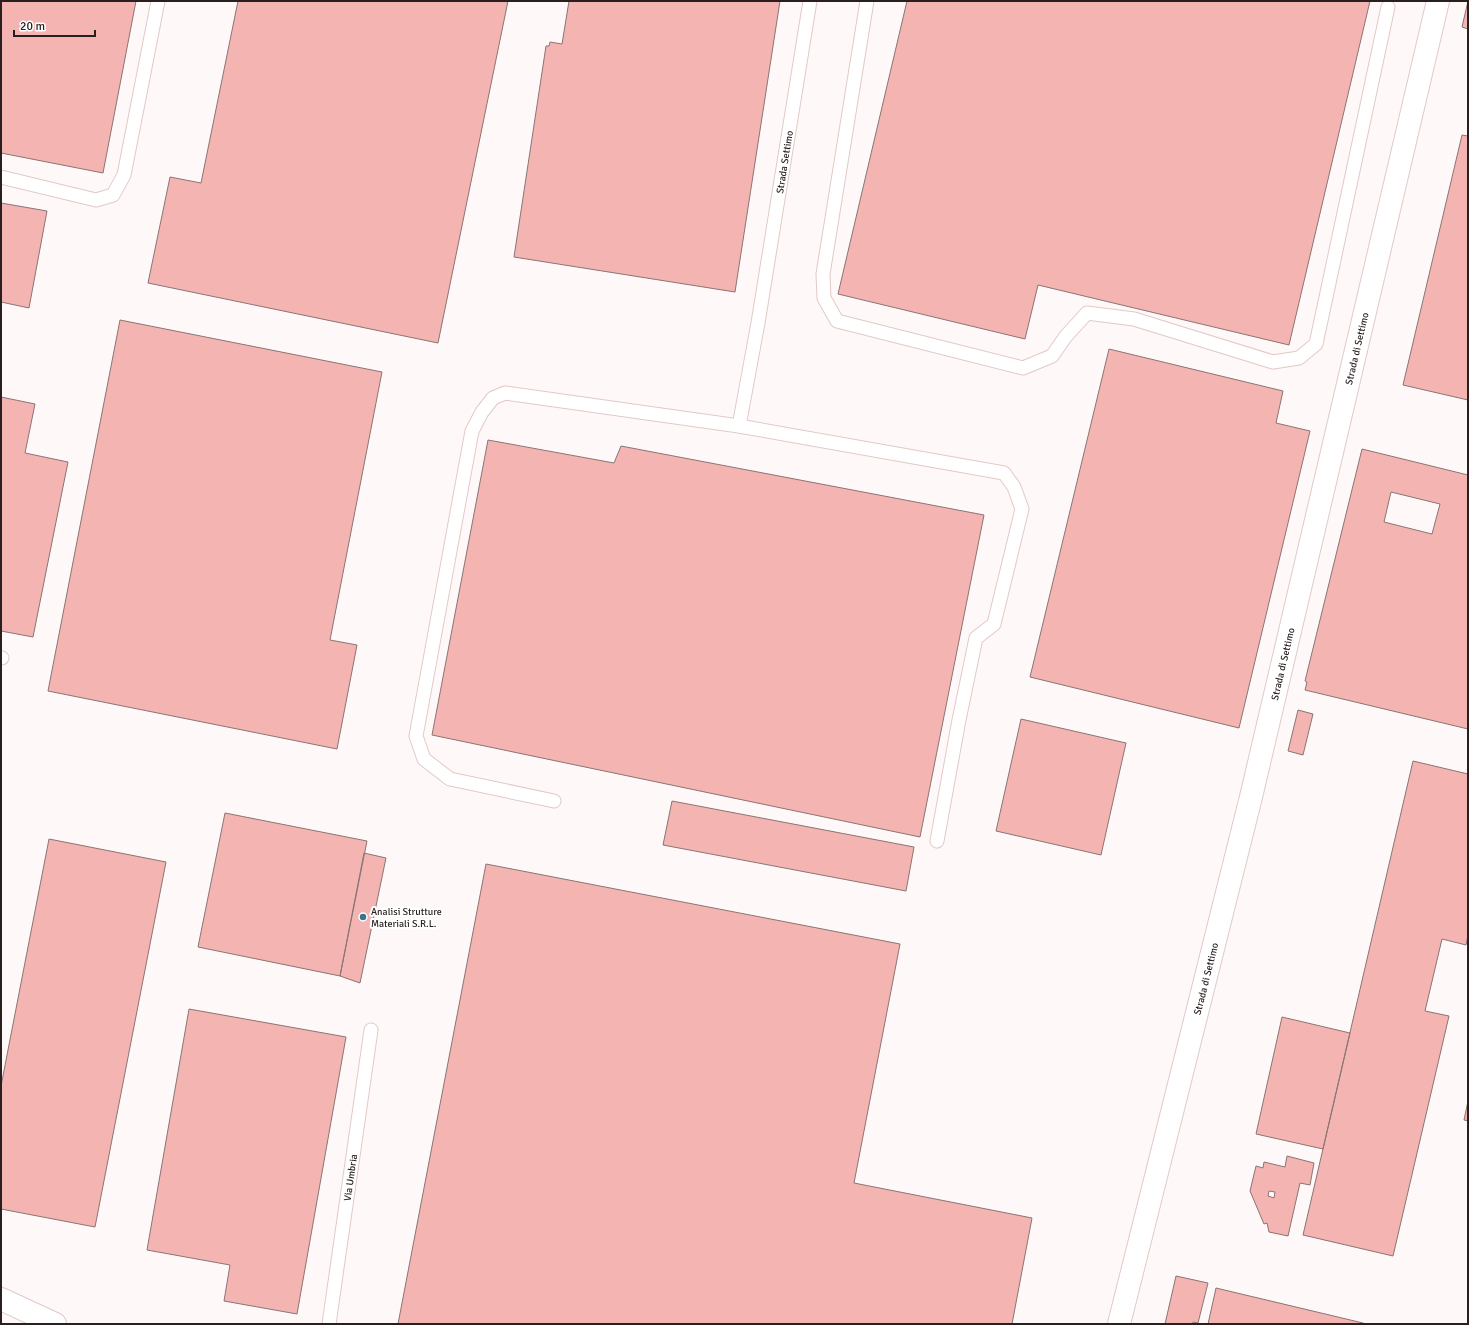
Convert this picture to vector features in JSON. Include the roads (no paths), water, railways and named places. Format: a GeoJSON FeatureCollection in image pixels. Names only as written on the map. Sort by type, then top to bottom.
{"type":"FeatureCollection","features":[{"type":"Feature","properties":{"kind":"street","name":"Strada di Settimo"},"geometry":{"type":"LineString","coordinates":[[1119,1324],[1251,797],[1438,1]]}},
{"type":"Feature","properties":{"kind":"street"},"geometry":{"type":"LineString","coordinates":[[1,1299],[55,1324]]}},
{"type":"Feature","properties":{"kind":"lane"},"geometry":{"type":"LineString","coordinates":[[1,177],[96,200],[113,195],[124,175],[158,1]]}},
{"type":"Feature","properties":{"kind":"lane","name":"Strada Settimo"},"geometry":{"type":"LineString","coordinates":[[739,426],[758,323],[810,1]]}},
{"type":"Feature","properties":{"kind":"lane"},"geometry":{"type":"LineString","coordinates":[[867,1],[824,274],[824,298],[837,321],[1023,368],[1052,356],[1066,336],[1086,314],[1134,320],[1273,362],[1299,358],[1316,344],[1388,6]]}},
{"type":"Feature","properties":{"kind":"lane"},"geometry":{"type":"LineString","coordinates":[[554,801],[450,779],[424,759],[416,736],[472,431],[482,412],[493,398],[505,393],[739,426],[1004,473],[1014,487],[1022,509],[994,624],[976,638],[959,720],[937,841]]}},
{"type":"Feature","properties":{"kind":"lane","name":"Via Umbria"},"geometry":{"type":"LineString","coordinates":[[329,1324],[371,1030]]}},
{"type":"Feature","properties":{"kind":"place","name":"Analisi Strutture Materiali S.R.L."},"geometry":{"type":"Point","coordinates":[363,917]}}]}
